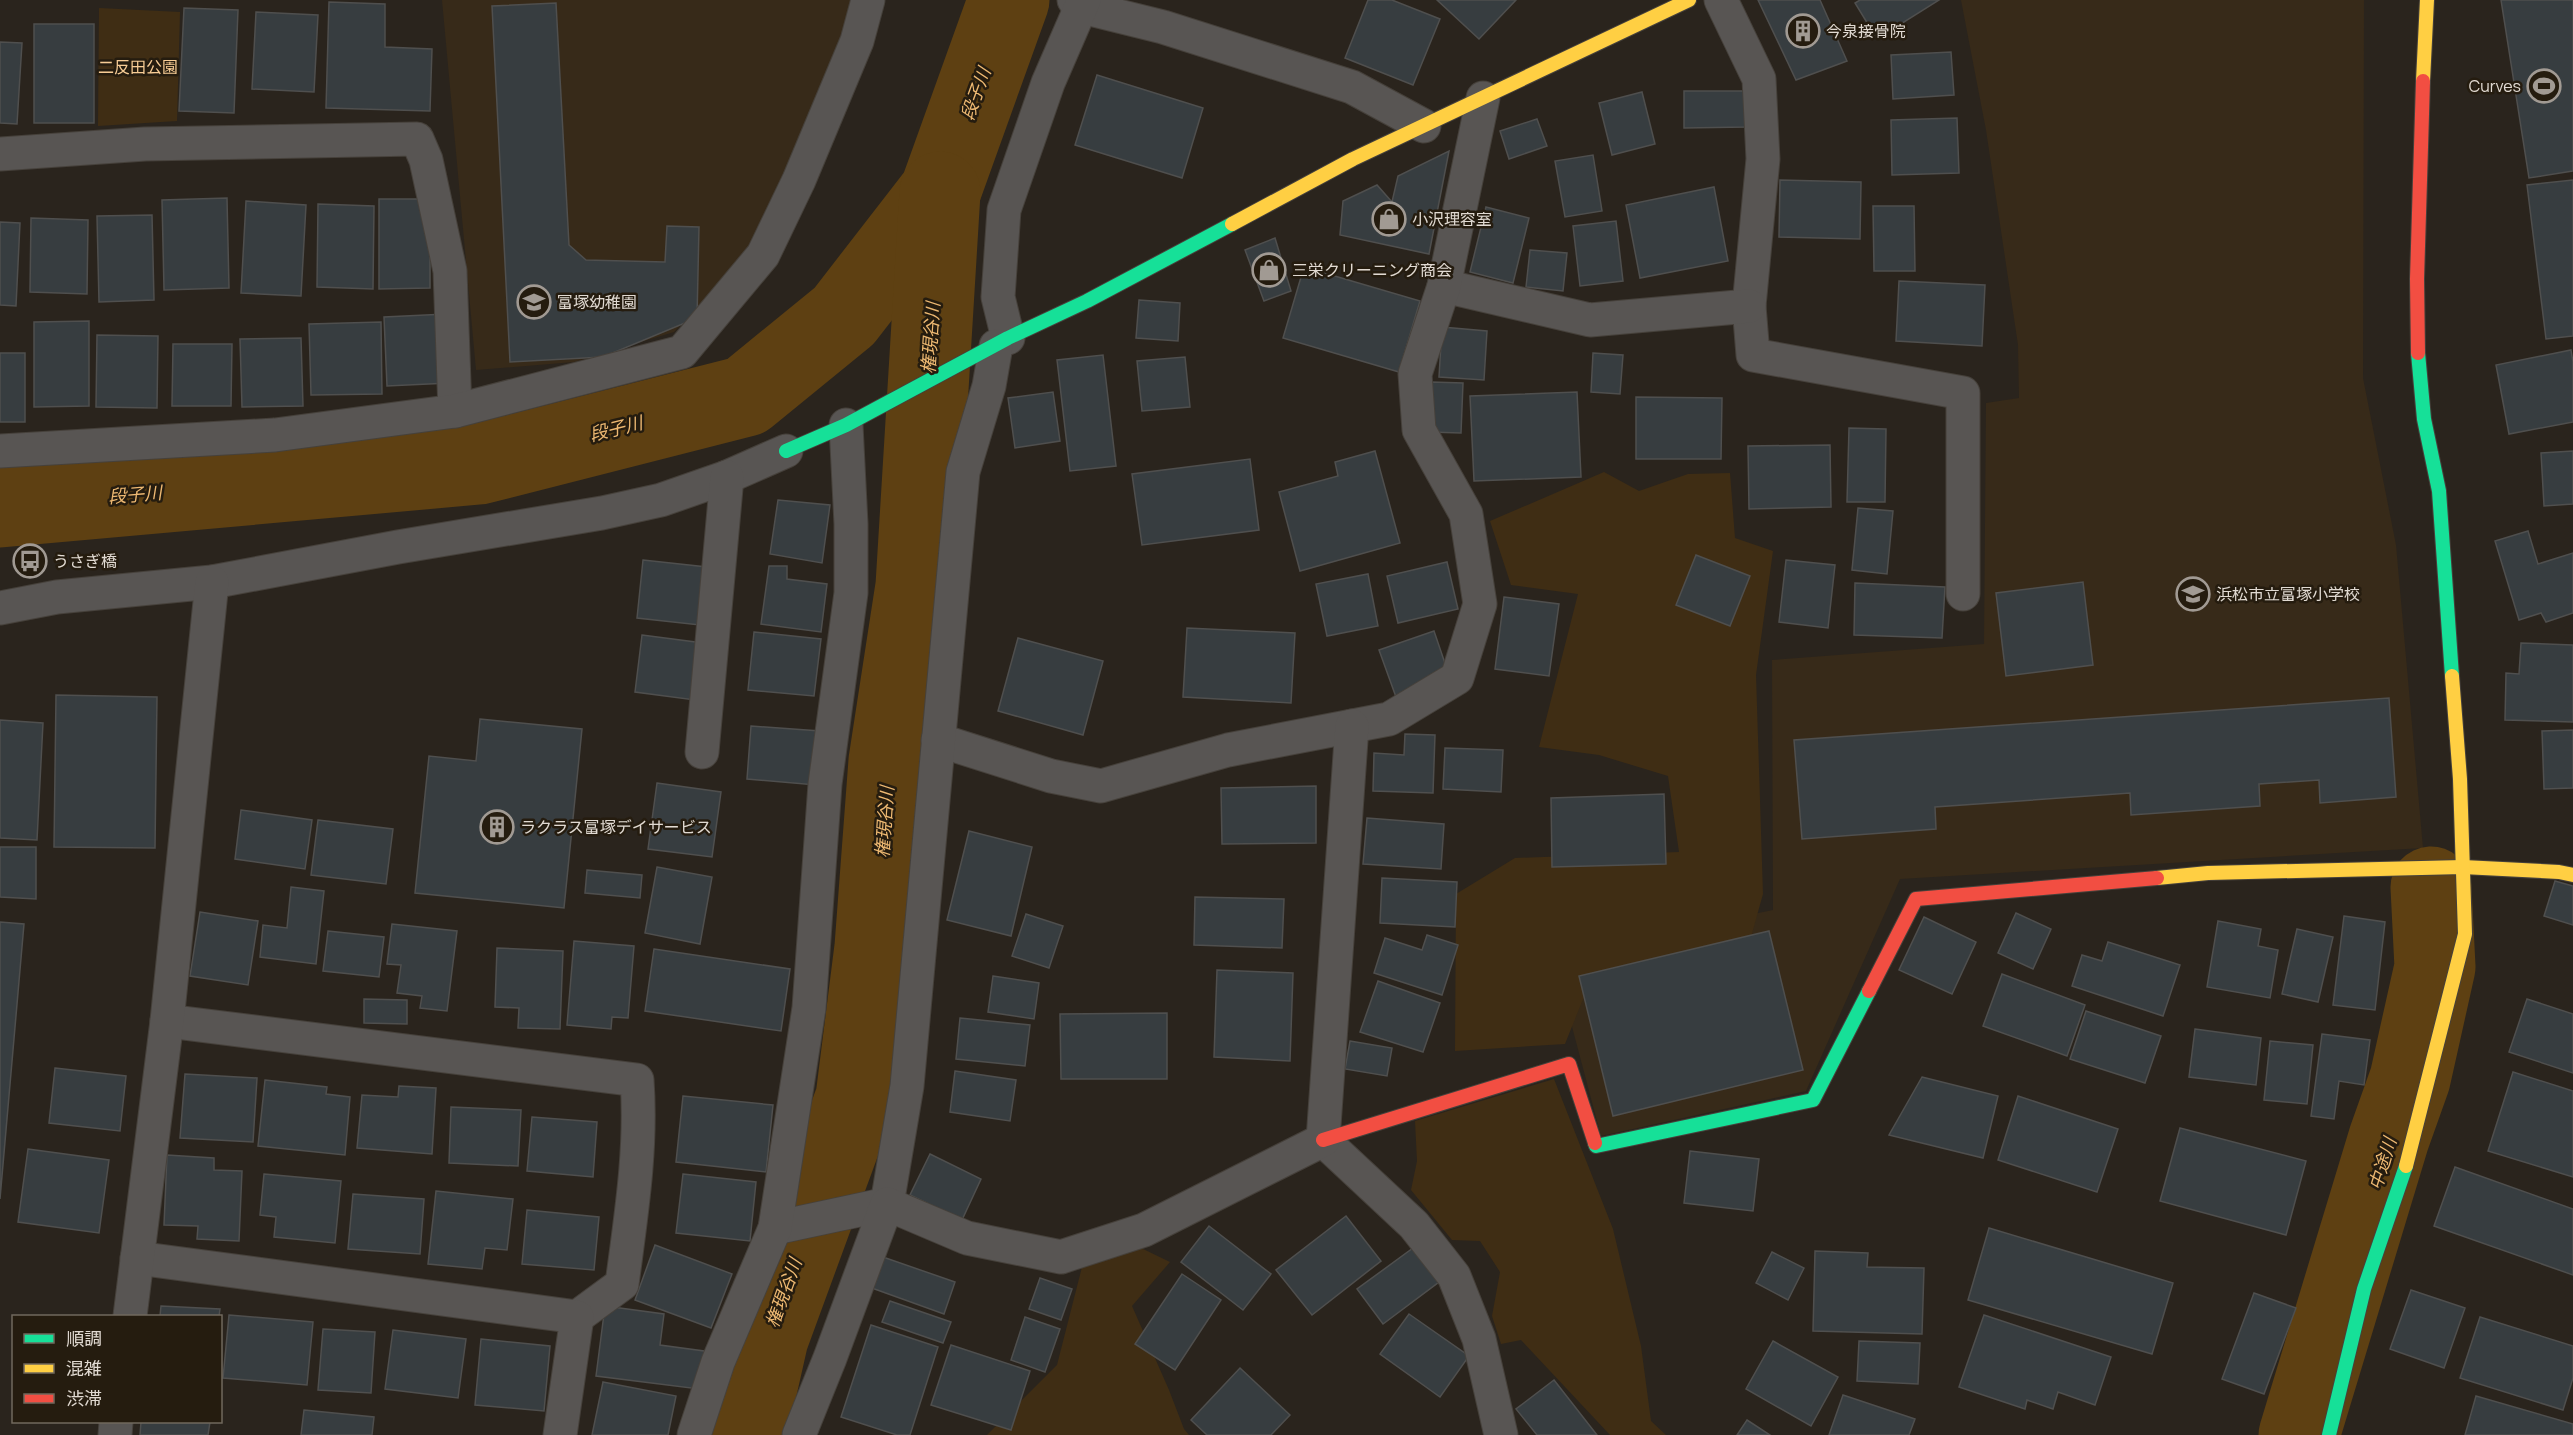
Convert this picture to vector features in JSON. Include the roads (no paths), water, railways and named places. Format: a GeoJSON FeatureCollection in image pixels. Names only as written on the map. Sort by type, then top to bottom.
{"type":"FeatureCollection","features":[{"type":"Feature","properties":{"kind":"street"},"geometry":{"type":"LineString","coordinates":[[0,451],[275,435],[454,411],[682,352],[763,255],[799,180],[857,41],[868,0]]}},
{"type":"Feature","properties":{"kind":"street"},"geometry":{"type":"LineString","coordinates":[[0,608],[33,602],[212,582],[398,547],[602,513],[661,500],[728,477],[858,419],[991,348],[1087,301],[1353,159],[1689,0]]}},
{"type":"Feature","properties":{"kind":"street"},"geometry":{"type":"LineString","coordinates":[[1721,0],[1759,79],[1763,159],[1749,306],[1753,356],[1963,393],[1963,594]]}},
{"type":"Feature","properties":{"kind":"street"},"geometry":{"type":"LineString","coordinates":[[2329,1435],[2364,1289],[2412,1147],[2465,934],[2460,779],[2439,491],[2424,419],[2418,358],[2416,279],[2427,0]]}},
{"type":"Feature","properties":{"kind":"street"},"geometry":{"type":"LineString","coordinates":[[799,1435],[830,1358],[875,1207],[907,1086],[963,472],[988,386],[998,297],[1004,210],[1048,83],[1080,2],[1352,87],[1424,126]]}},
{"type":"Feature","properties":{"kind":"street"},"geometry":{"type":"LineString","coordinates":[[938,740],[1051,776],[1101,786],[1228,750],[1389,719],[1457,678],[1480,604],[1466,514],[1419,430],[1415,374],[1444,286],[1483,98]]}},
{"type":"Feature","properties":{"kind":"street"},"geometry":{"type":"LineString","coordinates":[[0,154],[145,144],[417,139],[426,160],[450,271],[454,411]]}},
{"type":"Feature","properties":{"kind":"street"},"geometry":{"type":"LineString","coordinates":[[1444,286],[1590,320],[1749,306]]}},
{"type":"Feature","properties":{"kind":"street"},"geometry":{"type":"LineString","coordinates":[[694,1435],[718,1362],[783,1226],[809,1008],[825,784],[851,593],[851,524],[858,419]]}},
{"type":"Feature","properties":{"kind":"street"},"geometry":{"type":"LineString","coordinates":[[702,752],[728,477]]}},
{"type":"Feature","properties":{"kind":"street"},"geometry":{"type":"LineString","coordinates":[[130,1315],[167,1021],[212,582]]}},
{"type":"Feature","properties":{"kind":"street"},"geometry":{"type":"LineString","coordinates":[[0,596],[33,602]]}},
{"type":"Feature","properties":{"kind":"street"},"geometry":{"type":"LineString","coordinates":[[1323,1140],[1353,726]]}},
{"type":"Feature","properties":{"kind":"street"},"geometry":{"type":"LineString","coordinates":[[783,1226],[875,1207],[967,1238],[1061,1257],[1144,1230],[1323,1140],[1569,1064],[1596,1146],[1813,1101],[1916,898],[2208,873],[2463,867],[2559,872],[2573,875]]}},
{"type":"Feature","properties":{"kind":"street"},"geometry":{"type":"LineString","coordinates":[[137,1258],[577,1317],[622,1284],[635,1180],[639,1113],[637,1080],[167,1021]]}},
{"type":"Feature","properties":{"kind":"street"},"geometry":{"type":"LineString","coordinates":[[1323,1140],[1414,1225],[1454,1276],[1479,1339],[1501,1435]]}},
{"type":"Feature","properties":{"kind":"street"},"geometry":{"type":"LineString","coordinates":[[560,1435],[577,1317]]}},
{"type":"Feature","properties":{"kind":"waterway","name":"段子川"},"geometry":{"type":"LineString","coordinates":[[0,507],[479,464],[746,396],[844,316],[940,192],[1009,0]]}},
{"type":"Feature","properties":{"kind":"waterway","name":"権現谷川"},"geometry":{"type":"LineString","coordinates":[[746,1435],[768,1338],[856,1098],[875,947],[889,761],[916,586],[940,192]]}},
{"type":"Feature","properties":{"kind":"waterway","name":"中途川"},"geometry":{"type":"LineString","coordinates":[[2299,1435],[2389,1138],[2410,1079],[2435,967],[2431,887]]}},
{"type":"Feature","properties":{"kind":"place","name":"今泉接骨院"},"geometry":{"type":"Point","coordinates":[1803,31]}},
{"type":"Feature","properties":{"kind":"place","name":"Curves"},"geometry":{"type":"Point","coordinates":[2544,86]}},
{"type":"Feature","properties":{"kind":"place","name":"小沢理容室"},"geometry":{"type":"Point","coordinates":[1389,219]}},
{"type":"Feature","properties":{"kind":"place","name":"三栄クリーニング商会"},"geometry":{"type":"Point","coordinates":[1269,270]}},
{"type":"Feature","properties":{"kind":"place","name":"富塚幼稚園"},"geometry":{"type":"Point","coordinates":[534,302]}},
{"type":"Feature","properties":{"kind":"place","name":"うさぎ橋"},"geometry":{"type":"Point","coordinates":[30,561]}},
{"type":"Feature","properties":{"kind":"place","name":"浜松市立富塚小学校"},"geometry":{"type":"Point","coordinates":[2193,594]}},
{"type":"Feature","properties":{"kind":"place","name":"ラクラス富塚デイサービス"},"geometry":{"type":"Point","coordinates":[497,827]}},
{"type":"Feature","properties":{"kind":"park label","name":"二反田公園"},"geometry":{"type":"Point","coordinates":[138,67]}}]}
